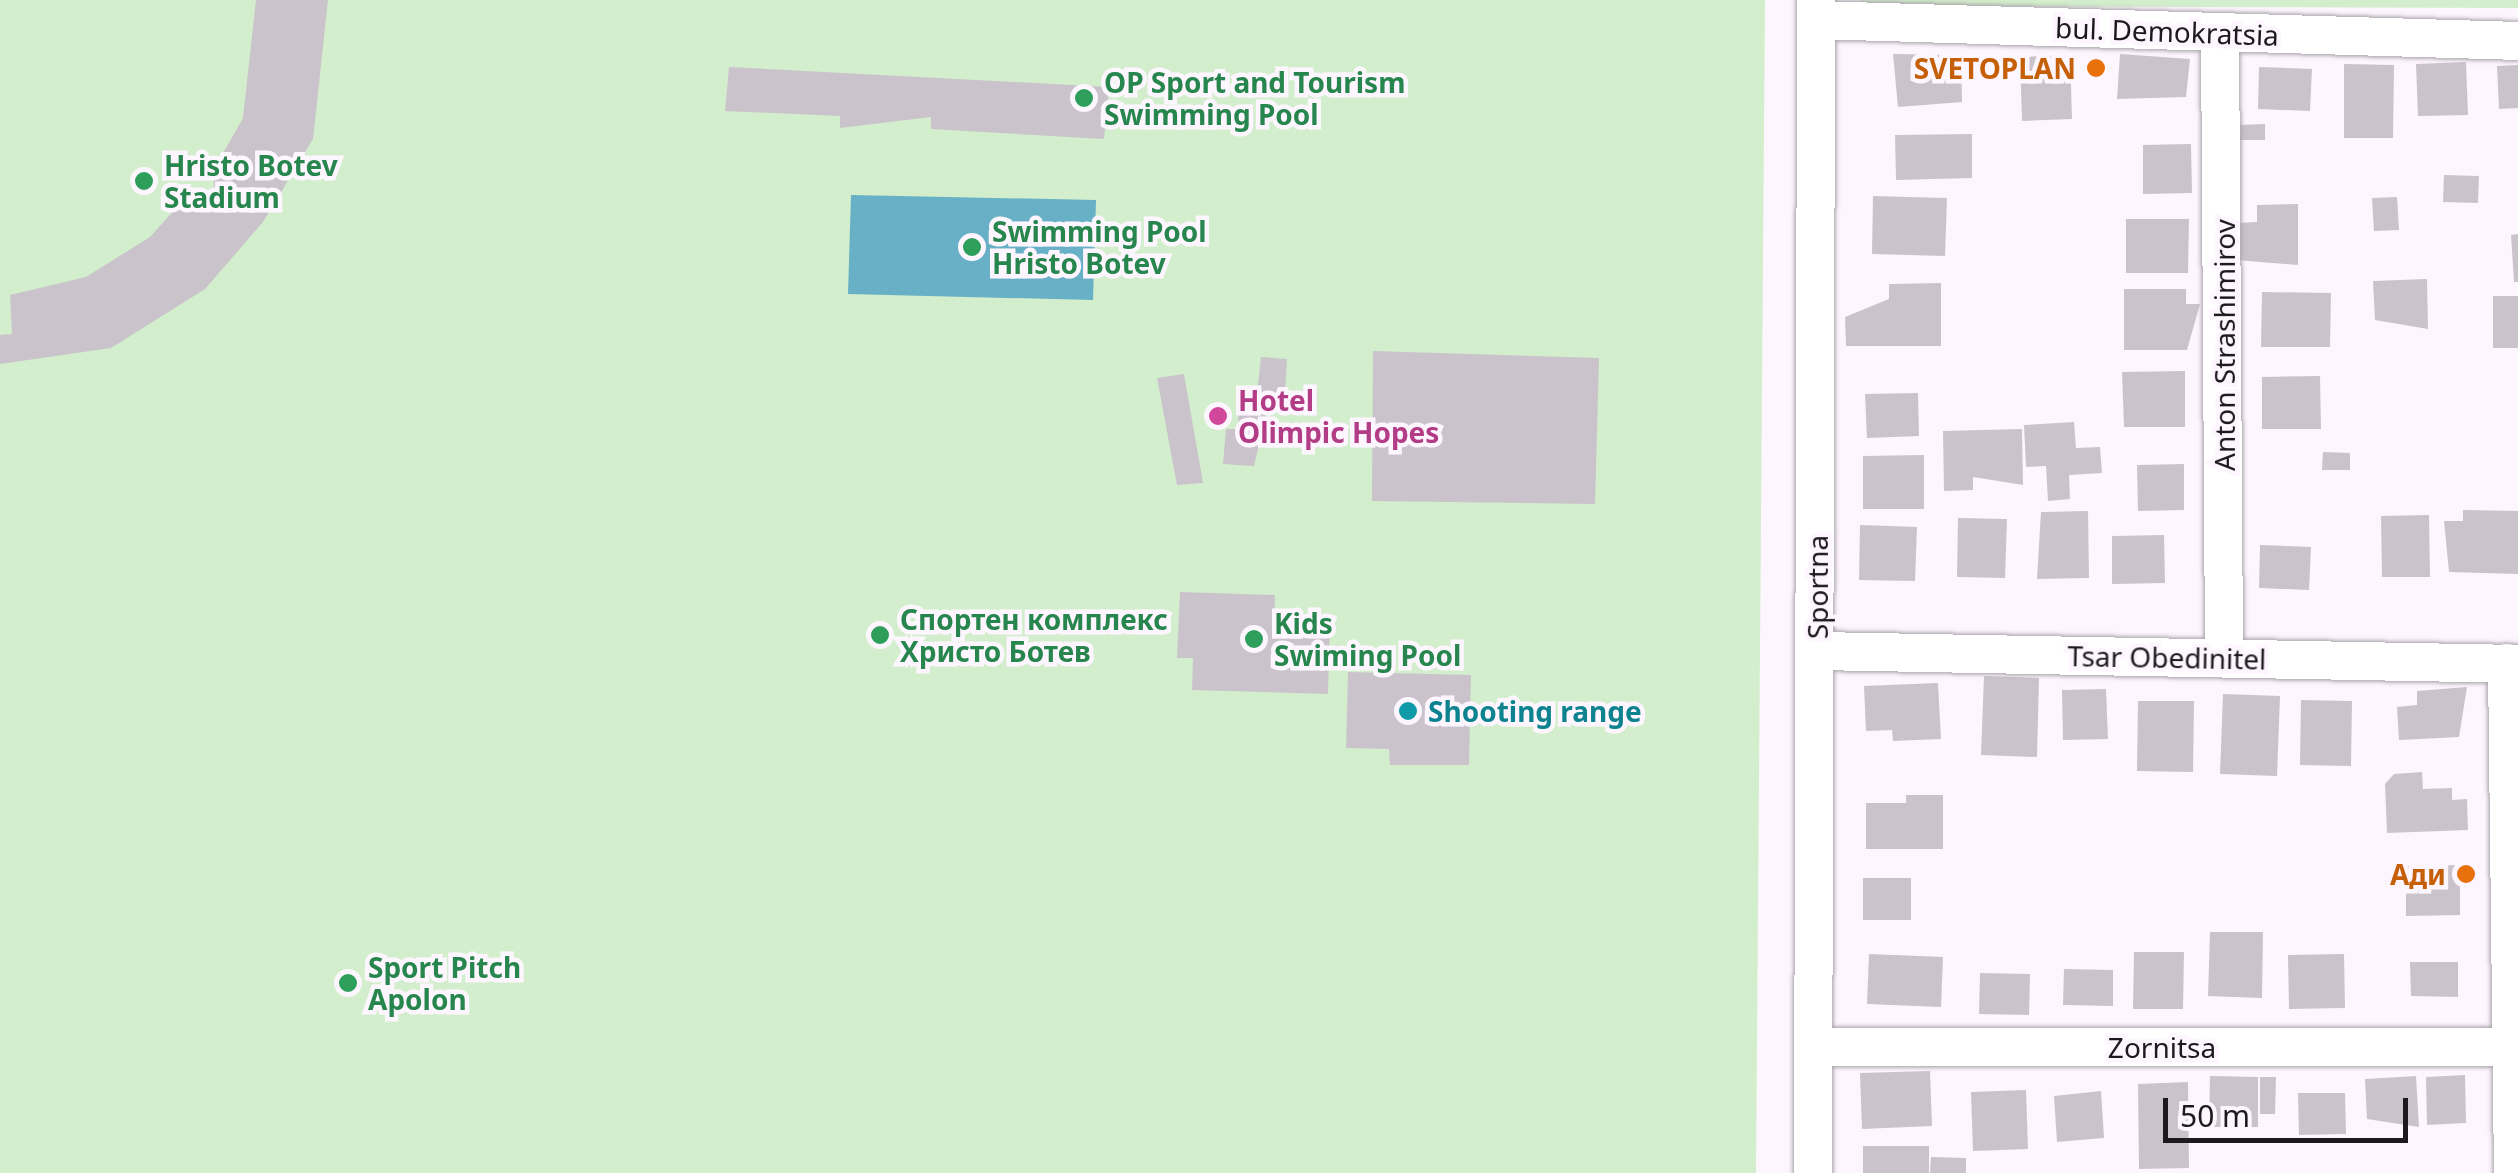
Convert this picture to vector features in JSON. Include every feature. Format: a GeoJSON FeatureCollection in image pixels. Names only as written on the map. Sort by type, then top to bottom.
{"type":"FeatureCollection","features":[{"type":"Feature","properties":{"kind":"street","name":"bul. Demokratsia"},"geometry":{"type":"LineString","coordinates":[[1816,10],[2220,32],[2518,42]]}},
{"type":"Feature","properties":{"kind":"street","name":"Sportna"},"geometry":{"type":"LineString","coordinates":[[1814,1173],[1816,10]]}},
{"type":"Feature","properties":{"kind":"street","name":"Anton Strashimirov"},"geometry":{"type":"LineString","coordinates":[[2220,32],[2224,658]]}},
{"type":"Feature","properties":{"kind":"street","name":"Tsar Obedinitel"},"geometry":{"type":"LineString","coordinates":[[1817,651],[2513,663]]}},
{"type":"Feature","properties":{"kind":"street"},"geometry":{"type":"LineString","coordinates":[[2513,663],[2513,1173]]}},
{"type":"Feature","properties":{"kind":"street","name":"Zornitsa"},"geometry":{"type":"LineString","coordinates":[[1814,1047],[2510,1047]]}},
{"type":"Feature","properties":{"kind":"green space","name":"Спортен комплекс Христо Ботев"},"geometry":{"type":"Polygon","coordinates":[[[0,0],[1765,0],[1756,1173],[0,1173],[0,0]]]}},
{"type":"Feature","properties":{"kind":"green space"},"geometry":{"type":"Polygon","coordinates":[[[1862,0],[2518,0],[2518,8],[1862,6],[1862,0]]]}},
{"type":"Feature","properties":{"kind":"water","name":"Swimming Pool Hristo Botev"},"geometry":{"type":"Polygon","coordinates":[[[851,195],[1096,200],[1093,300],[848,294],[851,195]]]}},
{"type":"Feature","properties":{"kind":"building"},"geometry":{"type":"Polygon","coordinates":[[[256,0],[328,0],[313,139],[263,222],[205,289],[111,348],[0,364],[0,335],[12,334],[10,295],[86,277],[150,237],[177,207],[215,205],[213,171],[243,118],[256,0]]]}},
{"type":"Feature","properties":{"kind":"building"},"geometry":{"type":"Polygon","coordinates":[[[1893,54],[1961,55],[1962,102],[1898,107],[1893,54]]]}},
{"type":"Feature","properties":{"kind":"building"},"geometry":{"type":"Polygon","coordinates":[[[2120,54],[2190,59],[2186,97],[2117,99],[2120,54]]]}},
{"type":"Feature","properties":{"kind":"building"},"geometry":{"type":"Polygon","coordinates":[[[2070,55],[2072,119],[2022,121],[2020,57],[2070,55]]]}},
{"type":"Feature","properties":{"kind":"building"},"geometry":{"type":"Polygon","coordinates":[[[2466,62],[2468,115],[2418,116],[2416,64],[2466,62]]]}},
{"type":"Feature","properties":{"kind":"building"},"geometry":{"type":"Polygon","coordinates":[[[2344,64],[2394,65],[2393,138],[2344,138],[2344,64]]]}},
{"type":"Feature","properties":{"kind":"building"},"geometry":{"type":"Polygon","coordinates":[[[2518,65],[2518,108],[2499,109],[2497,66],[2518,65]]]}},
{"type":"Feature","properties":{"kind":"building"},"geometry":{"type":"Polygon","coordinates":[[[729,67],[1109,87],[1104,139],[931,129],[931,117],[840,128],[840,116],[725,111],[729,67]]]}},
{"type":"Feature","properties":{"kind":"building"},"geometry":{"type":"Polygon","coordinates":[[[2259,67],[2312,69],[2310,111],[2258,109],[2259,67]]]}},
{"type":"Feature","properties":{"kind":"building"},"geometry":{"type":"Polygon","coordinates":[[[2265,124],[2265,140],[2238,140],[2238,125],[2265,124]]]}},
{"type":"Feature","properties":{"kind":"building"},"geometry":{"type":"Polygon","coordinates":[[[1972,134],[1972,178],[1896,180],[1895,135],[1972,134]]]}},
{"type":"Feature","properties":{"kind":"building"},"geometry":{"type":"Polygon","coordinates":[[[2191,144],[2192,193],[2143,194],[2143,145],[2191,144]]]}},
{"type":"Feature","properties":{"kind":"building"},"geometry":{"type":"Polygon","coordinates":[[[2444,175],[2479,176],[2478,203],[2443,202],[2444,175]]]}},
{"type":"Feature","properties":{"kind":"building"},"geometry":{"type":"Polygon","coordinates":[[[1873,196],[1947,198],[1945,256],[1872,254],[1873,196]]]}},
{"type":"Feature","properties":{"kind":"building"},"geometry":{"type":"Polygon","coordinates":[[[2397,197],[2399,230],[2374,231],[2372,198],[2397,197]]]}},
{"type":"Feature","properties":{"kind":"building"},"geometry":{"type":"Polygon","coordinates":[[[2298,204],[2298,265],[2236,260],[2236,223],[2257,222],[2257,205],[2298,204]]]}},
{"type":"Feature","properties":{"kind":"building"},"geometry":{"type":"Polygon","coordinates":[[[2126,219],[2189,219],[2188,273],[2126,273],[2126,219]]]}},
{"type":"Feature","properties":{"kind":"building"},"geometry":{"type":"Polygon","coordinates":[[[2518,234],[2518,282],[2514,282],[2511,235],[2518,234]]]}},
{"type":"Feature","properties":{"kind":"building"},"geometry":{"type":"Polygon","coordinates":[[[2427,279],[2428,329],[2375,320],[2373,281],[2427,279]]]}},
{"type":"Feature","properties":{"kind":"building"},"geometry":{"type":"Polygon","coordinates":[[[1941,283],[1941,346],[1846,346],[1845,317],[1889,299],[1889,284],[1941,283]]]}},
{"type":"Feature","properties":{"kind":"building"},"geometry":{"type":"Polygon","coordinates":[[[2124,289],[2186,289],[2186,304],[2200,304],[2187,350],[2124,350],[2124,289]]]}},
{"type":"Feature","properties":{"kind":"building"},"geometry":{"type":"Polygon","coordinates":[[[2262,292],[2331,293],[2330,347],[2261,347],[2262,292]]]}},
{"type":"Feature","properties":{"kind":"building"},"geometry":{"type":"Polygon","coordinates":[[[2493,296],[2518,296],[2518,348],[2493,348],[2493,296]]]}},
{"type":"Feature","properties":{"kind":"building"},"geometry":{"type":"Polygon","coordinates":[[[1373,351],[1599,358],[1595,504],[1372,501],[1373,351]]]}},
{"type":"Feature","properties":{"kind":"building"},"geometry":{"type":"Polygon","coordinates":[[[1261,357],[1287,359],[1285,394],[1271,393],[1254,466],[1223,464],[1226,429],[1238,429],[1240,393],[1257,394],[1261,357]]]}},
{"type":"Feature","properties":{"kind":"building"},"geometry":{"type":"Polygon","coordinates":[[[2185,371],[2185,427],[2124,427],[2122,372],[2185,371]]]}},
{"type":"Feature","properties":{"kind":"building"},"geometry":{"type":"Polygon","coordinates":[[[1184,374],[1203,483],[1177,485],[1157,378],[1184,374]]]}},
{"type":"Feature","properties":{"kind":"building"},"geometry":{"type":"Polygon","coordinates":[[[2320,376],[2321,429],[2262,429],[2262,377],[2320,376]]]}},
{"type":"Feature","properties":{"kind":"building"},"geometry":{"type":"Polygon","coordinates":[[[1918,393],[1919,436],[1867,438],[1865,394],[1918,393]]]}},
{"type":"Feature","properties":{"kind":"building"},"geometry":{"type":"Polygon","coordinates":[[[2074,422],[2076,448],[2100,447],[2102,473],[2069,475],[2070,499],[2048,501],[2046,466],[2026,467],[2024,425],[2074,422]]]}},
{"type":"Feature","properties":{"kind":"building"},"geometry":{"type":"Polygon","coordinates":[[[2022,429],[2023,485],[1973,477],[1973,490],[1944,491],[1943,431],[2022,429]]]}},
{"type":"Feature","properties":{"kind":"building"},"geometry":{"type":"Polygon","coordinates":[[[2323,452],[2350,453],[2350,470],[2322,470],[2323,452]]]}},
{"type":"Feature","properties":{"kind":"building"},"geometry":{"type":"Polygon","coordinates":[[[1924,455],[1924,509],[1863,509],[1863,456],[1924,455]]]}},
{"type":"Feature","properties":{"kind":"building"},"geometry":{"type":"Polygon","coordinates":[[[2184,464],[2184,510],[2138,511],[2137,465],[2184,464]]]}},
{"type":"Feature","properties":{"kind":"building"},"geometry":{"type":"Polygon","coordinates":[[[2463,510],[2518,511],[2518,574],[2449,572],[2444,521],[2463,521],[2463,510]]]}},
{"type":"Feature","properties":{"kind":"building"},"geometry":{"type":"Polygon","coordinates":[[[2088,511],[2089,578],[2037,579],[2041,512],[2088,511]]]}},
{"type":"Feature","properties":{"kind":"building"},"geometry":{"type":"Polygon","coordinates":[[[2429,515],[2430,577],[2382,577],[2381,516],[2429,515]]]}},
{"type":"Feature","properties":{"kind":"building"},"geometry":{"type":"Polygon","coordinates":[[[1958,518],[2007,519],[2005,578],[1957,577],[1958,518]]]}},
{"type":"Feature","properties":{"kind":"building"},"geometry":{"type":"Polygon","coordinates":[[[1860,525],[1917,527],[1915,581],[1859,580],[1860,525]]]}},
{"type":"Feature","properties":{"kind":"building"},"geometry":{"type":"Polygon","coordinates":[[[2164,535],[2165,583],[2112,584],[2112,536],[2164,535]]]}},
{"type":"Feature","properties":{"kind":"building"},"geometry":{"type":"Polygon","coordinates":[[[2260,545],[2311,547],[2309,590],[2259,588],[2260,545]]]}},
{"type":"Feature","properties":{"kind":"building","name":"Kids Swiming Pool"},"geometry":{"type":"Polygon","coordinates":[[[1180,592],[1275,595],[1274,619],[1330,621],[1328,694],[1192,690],[1193,658],[1177,658],[1180,592]]]}},
{"type":"Feature","properties":{"kind":"building","name":"Shooting range"},"geometry":{"type":"Polygon","coordinates":[[[1348,672],[1471,675],[1469,765],[1390,765],[1389,749],[1346,748],[1348,672]]]}},
{"type":"Feature","properties":{"kind":"building"},"geometry":{"type":"Polygon","coordinates":[[[1984,676],[2039,678],[2037,757],[1981,755],[1984,676]]]}},
{"type":"Feature","properties":{"kind":"building"},"geometry":{"type":"Polygon","coordinates":[[[1938,683],[1941,739],[1893,741],[1892,730],[1866,731],[1864,686],[1938,683]]]}},
{"type":"Feature","properties":{"kind":"building"},"geometry":{"type":"Polygon","coordinates":[[[2467,687],[2459,737],[2399,740],[2397,707],[2417,705],[2417,691],[2467,687]]]}},
{"type":"Feature","properties":{"kind":"building"},"geometry":{"type":"Polygon","coordinates":[[[2106,689],[2108,739],[2063,740],[2062,690],[2106,689]]]}},
{"type":"Feature","properties":{"kind":"building"},"geometry":{"type":"Polygon","coordinates":[[[2223,694],[2280,696],[2277,776],[2220,774],[2223,694]]]}},
{"type":"Feature","properties":{"kind":"building"},"geometry":{"type":"Polygon","coordinates":[[[2301,700],[2352,701],[2351,766],[2300,765],[2301,700]]]}},
{"type":"Feature","properties":{"kind":"building"},"geometry":{"type":"Polygon","coordinates":[[[2138,701],[2194,701],[2193,772],[2137,771],[2138,701]]]}},
{"type":"Feature","properties":{"kind":"building"},"geometry":{"type":"Polygon","coordinates":[[[2422,772],[2423,789],[2452,788],[2452,800],[2467,799],[2468,830],[2387,833],[2385,784],[2394,774],[2422,772]]]}},
{"type":"Feature","properties":{"kind":"building"},"geometry":{"type":"Polygon","coordinates":[[[1906,795],[1943,795],[1943,849],[1866,849],[1866,803],[1906,803],[1906,795]]]}},
{"type":"Feature","properties":{"kind":"building"},"geometry":{"type":"Polygon","coordinates":[[[2460,865],[2460,915],[2406,916],[2406,866],[2460,865]]]}},
{"type":"Feature","properties":{"kind":"building"},"geometry":{"type":"Polygon","coordinates":[[[1863,878],[1911,878],[1911,920],[1863,920],[1863,878]]]}},
{"type":"Feature","properties":{"kind":"building"},"geometry":{"type":"Polygon","coordinates":[[[2210,932],[2263,932],[2262,998],[2208,996],[2210,932]]]}},
{"type":"Feature","properties":{"kind":"building"},"geometry":{"type":"Polygon","coordinates":[[[2134,952],[2184,952],[2183,1009],[2133,1009],[2134,952]]]}},
{"type":"Feature","properties":{"kind":"building"},"geometry":{"type":"Polygon","coordinates":[[[1869,954],[1943,957],[1941,1007],[1867,1004],[1869,954]]]}},
{"type":"Feature","properties":{"kind":"building"},"geometry":{"type":"Polygon","coordinates":[[[2344,954],[2345,1008],[2289,1009],[2288,955],[2344,954]]]}},
{"type":"Feature","properties":{"kind":"building"},"geometry":{"type":"Polygon","coordinates":[[[2410,962],[2458,962],[2458,997],[2411,996],[2410,962]]]}},
{"type":"Feature","properties":{"kind":"building"},"geometry":{"type":"Polygon","coordinates":[[[2064,969],[2113,970],[2113,1006],[2063,1005],[2064,969]]]}},
{"type":"Feature","properties":{"kind":"building"},"geometry":{"type":"Polygon","coordinates":[[[1980,973],[2030,974],[2029,1015],[1979,1014],[1980,973]]]}},
{"type":"Feature","properties":{"kind":"building"},"geometry":{"type":"Polygon","coordinates":[[[1930,1071],[1932,1126],[1862,1129],[1860,1073],[1930,1071]]]}},
{"type":"Feature","properties":{"kind":"building"},"geometry":{"type":"Polygon","coordinates":[[[2465,1075],[2466,1123],[2427,1125],[2426,1077],[2465,1075]]]}},
{"type":"Feature","properties":{"kind":"building"},"geometry":{"type":"Polygon","coordinates":[[[2210,1076],[2258,1077],[2258,1127],[2209,1127],[2210,1076]]]}},
{"type":"Feature","properties":{"kind":"building"},"geometry":{"type":"Polygon","coordinates":[[[2416,1076],[2419,1127],[2367,1119],[2365,1079],[2416,1076]]]}},
{"type":"Feature","properties":{"kind":"building"},"geometry":{"type":"Polygon","coordinates":[[[2260,1077],[2276,1077],[2275,1114],[2260,1114],[2260,1077]]]}},
{"type":"Feature","properties":{"kind":"building"},"geometry":{"type":"Polygon","coordinates":[[[2188,1082],[2189,1168],[2139,1169],[2138,1084],[2188,1082]]]}},
{"type":"Feature","properties":{"kind":"building"},"geometry":{"type":"Polygon","coordinates":[[[2026,1090],[2028,1149],[1973,1151],[1971,1092],[2026,1090]]]}},
{"type":"Feature","properties":{"kind":"building"},"geometry":{"type":"Polygon","coordinates":[[[2101,1091],[2104,1138],[2057,1142],[2054,1096],[2101,1091]]]}},
{"type":"Feature","properties":{"kind":"building"},"geometry":{"type":"Polygon","coordinates":[[[2298,1093],[2345,1093],[2346,1134],[2299,1135],[2298,1093]]]}},
{"type":"Feature","properties":{"kind":"building"},"geometry":{"type":"Polygon","coordinates":[[[1863,1146],[1929,1146],[1929,1173],[1863,1173],[1863,1146]]]}},
{"type":"Feature","properties":{"kind":"building"},"geometry":{"type":"Polygon","coordinates":[[[1931,1157],[1966,1158],[1966,1173],[1930,1173],[1931,1157]]]}},
{"type":"Feature","properties":{"kind":"place","name":"SVETOPLAN"},"geometry":{"type":"Point","coordinates":[2096,68]}},
{"type":"Feature","properties":{"kind":"place","name":"OP Sport and Tourism Swimming Pool"},"geometry":{"type":"Point","coordinates":[1084,98]}},
{"type":"Feature","properties":{"kind":"place","name":"Hristo Botev Stadium"},"geometry":{"type":"Point","coordinates":[144,181]}},
{"type":"Feature","properties":{"kind":"place","name":"Swimming Pool Hristo Botev"},"geometry":{"type":"Point","coordinates":[972,247]}},
{"type":"Feature","properties":{"kind":"place","name":"Hotel Olimpic Hopes"},"geometry":{"type":"Point","coordinates":[1218,416]}},
{"type":"Feature","properties":{"kind":"place","name":"Спортен комплекс Христо Ботев"},"geometry":{"type":"Point","coordinates":[880,635]}},
{"type":"Feature","properties":{"kind":"place","name":"Kids Swiming Pool"},"geometry":{"type":"Point","coordinates":[1254,639]}},
{"type":"Feature","properties":{"kind":"place","name":"Shooting range"},"geometry":{"type":"Point","coordinates":[1408,711]}},
{"type":"Feature","properties":{"kind":"place","name":"Ади"},"geometry":{"type":"Point","coordinates":[2466,874]}},
{"type":"Feature","properties":{"kind":"place","name":"Sport Pitch Apolon"},"geometry":{"type":"Point","coordinates":[348,983]}}]}
